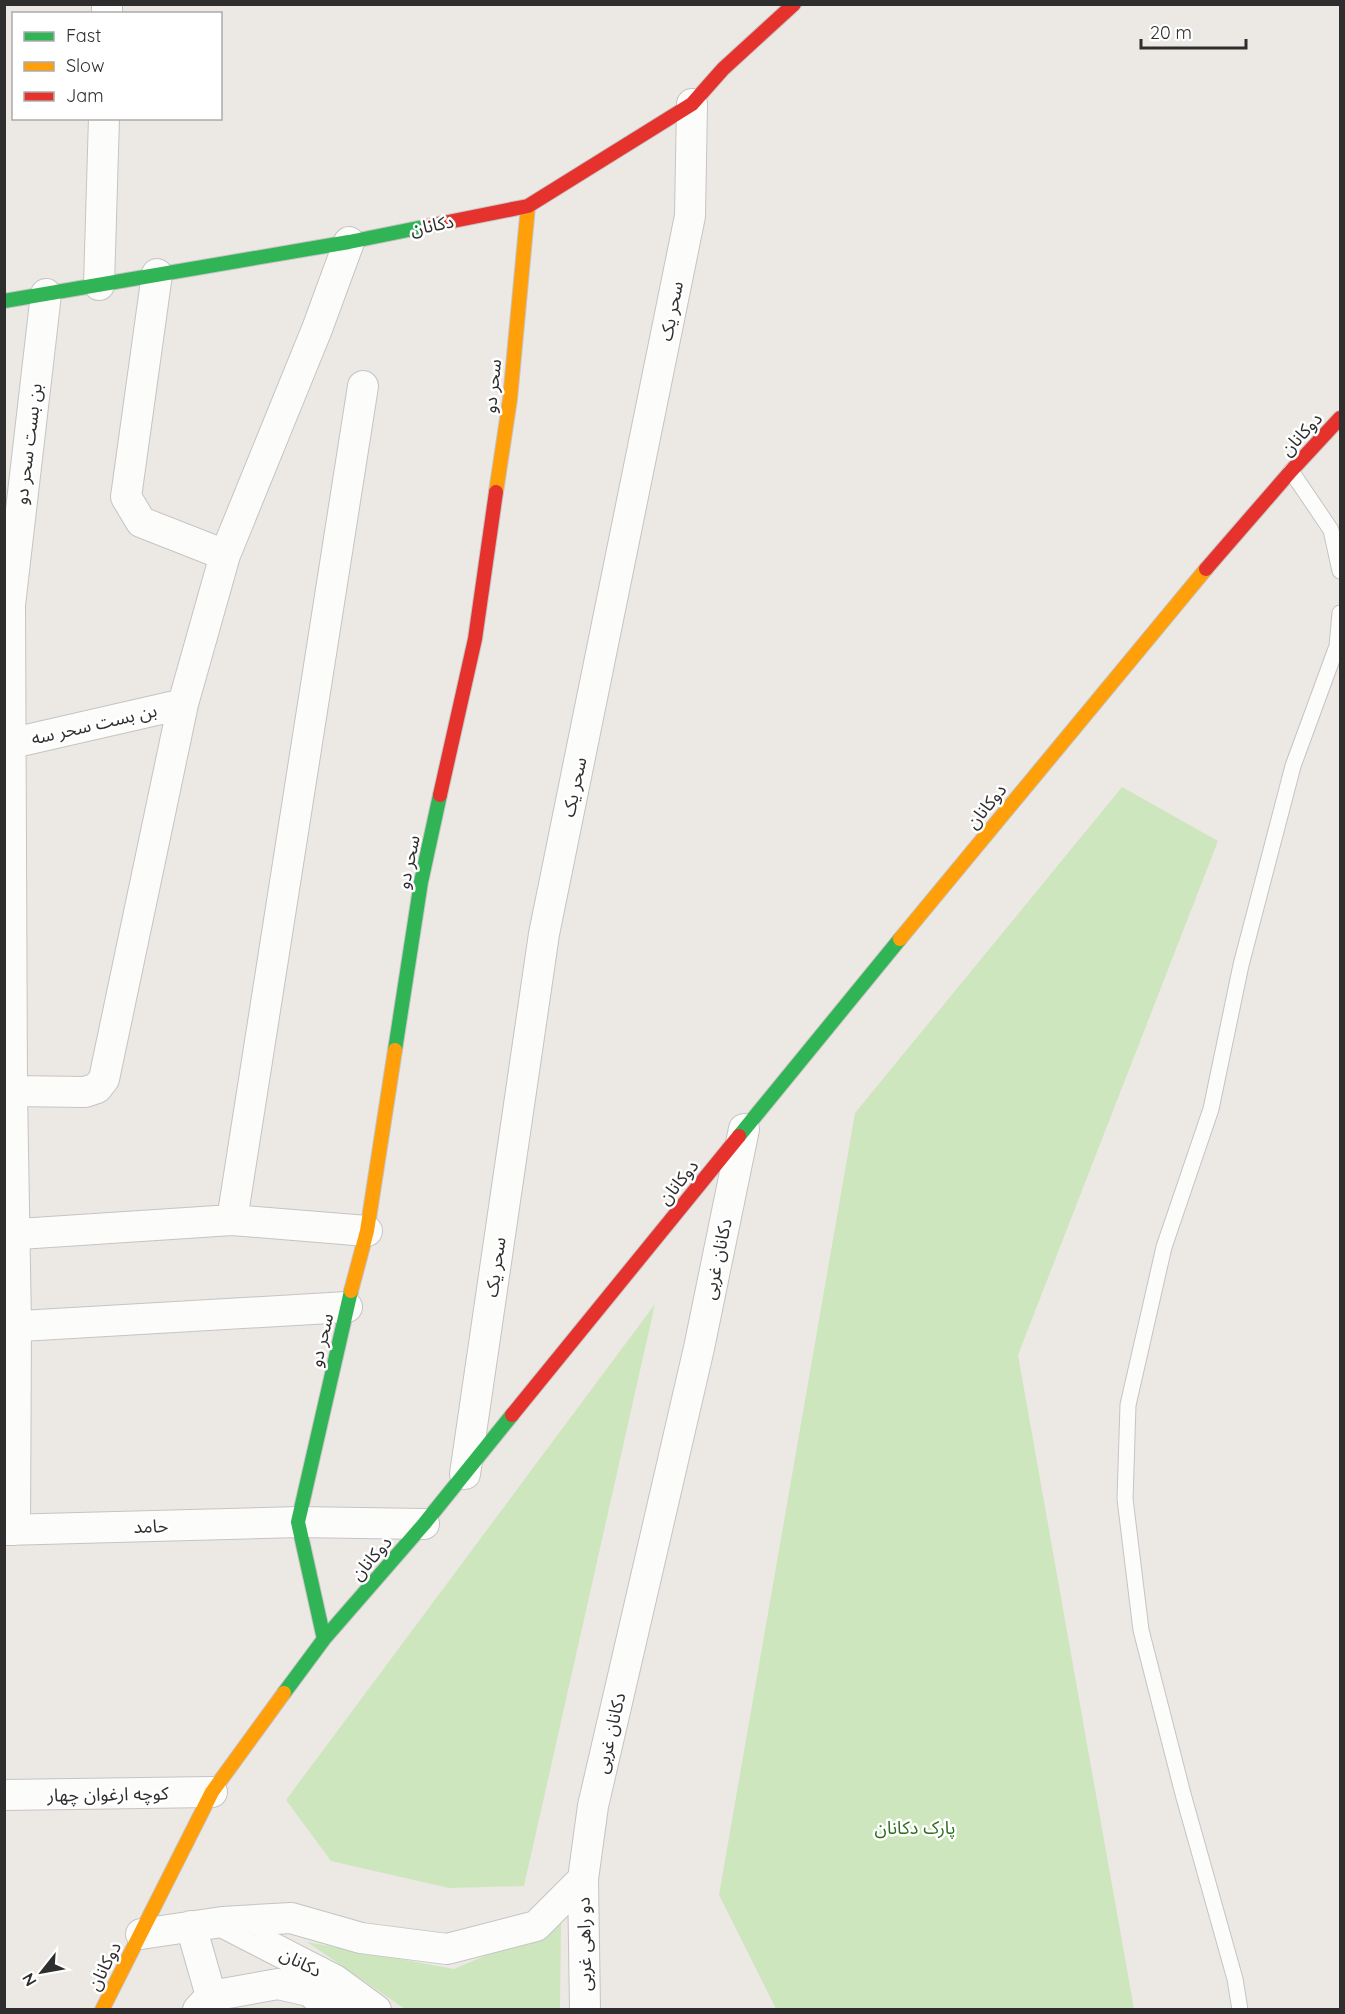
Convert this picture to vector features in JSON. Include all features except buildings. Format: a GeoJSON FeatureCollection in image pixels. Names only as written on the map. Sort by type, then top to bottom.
{"type":"FeatureCollection","features":[{"type":"Feature","properties":{"kind":"street","name":"دکانان"},"geometry":{"type":"LineString","coordinates":[[4,301],[349,242],[528,206],[692,104],[723,69],[794,4]]}},
{"type":"Feature","properties":{"kind":"street","name":"سحر یک"},"geometry":{"type":"LineString","coordinates":[[465,1474],[544,934],[690,216],[692,104]]}},
{"type":"Feature","properties":{"kind":"street"},"geometry":{"type":"LineString","coordinates":[[99,285],[104,120]]}},
{"type":"Feature","properties":{"kind":"street","name":"سحر دو"},"geometry":{"type":"LineString","coordinates":[[298,1522],[347,1307],[367,1231],[421,882],[477,627],[510,399],[528,206]]}},
{"type":"Feature","properties":{"kind":"street"},"geometry":{"type":"LineString","coordinates":[[12,1091],[85,1092],[97,1088],[104,1079],[183,704],[225,555],[317,329],[349,242]]}},
{"type":"Feature","properties":{"kind":"street"},"geometry":{"type":"LineString","coordinates":[[157,274],[126,497],[141,522],[225,555]]}},
{"type":"Feature","properties":{"kind":"street","name":"بن بست سحر دو"},"geometry":{"type":"LineString","coordinates":[[10,1530],[12,1091],[7,745],[10,605],[46,294]]}},
{"type":"Feature","properties":{"kind":"street"},"geometry":{"type":"LineString","coordinates":[[232,1220],[363,386]]}},
{"type":"Feature","properties":{"kind":"street","name":"دوکانان"},"geometry":{"type":"LineString","coordinates":[[102,2010],[212,1792],[324,1639],[424,1524],[744,1129],[1182,597],[1291,471],[1341,418]]}},
{"type":"Feature","properties":{"kind":"street","name":"بن بست سحر سه"},"geometry":{"type":"LineString","coordinates":[[7,745],[183,704]]}},
{"type":"Feature","properties":{"kind":"street","name":"دکانان غربی"},"geometry":{"type":"LineString","coordinates":[[583,1879],[593,1806],[699,1348],[744,1129]]}},
{"type":"Feature","properties":{"kind":"street"},"geometry":{"type":"LineString","coordinates":[[10,1235],[232,1220],[367,1231]]}},
{"type":"Feature","properties":{"kind":"street"},"geometry":{"type":"LineString","coordinates":[[10,1326],[347,1307]]}},
{"type":"Feature","properties":{"kind":"street"},"geometry":{"type":"LineString","coordinates":[[298,1522],[324,1639]]}},
{"type":"Feature","properties":{"kind":"street","name":"حامد"},"geometry":{"type":"LineString","coordinates":[[10,1530],[298,1522],[424,1524]]}},
{"type":"Feature","properties":{"kind":"street","name":"کوچه ارغوان چهار"},"geometry":{"type":"LineString","coordinates":[[4,1796],[212,1792]]}},
{"type":"Feature","properties":{"kind":"street"},"geometry":{"type":"LineString","coordinates":[[141,1934],[222,1922],[291,1918],[361,1938],[447,1949],[536,1926],[583,1879]]}},
{"type":"Feature","properties":{"kind":"street","name":"دو راهی غربی"},"geometry":{"type":"LineString","coordinates":[[583,1879],[585,2010]]}},
{"type":"Feature","properties":{"kind":"street","name":"دکانان"},"geometry":{"type":"LineString","coordinates":[[222,1922],[335,1980],[376,2010]]}},
{"type":"Feature","properties":{"kind":"street"},"geometry":{"type":"LineString","coordinates":[[191,1926],[208,2005],[278,1984],[309,1991],[333,2010]]}},
{"type":"Feature","properties":{"kind":"lane"},"geometry":{"type":"LineString","coordinates":[[1291,471],[1331,530],[1341,570]]}},
{"type":"Feature","properties":{"kind":"lane"},"geometry":{"type":"LineString","coordinates":[[1240,2010],[1234,1979],[1141,1630],[1125,1499],[1128,1406],[1164,1247],[1211,1109],[1244,954],[1293,766],[1337,646],[1341,613]]}},
{"type":"Feature","properties":{"kind":"green space","name":"پارک دکانان"},"geometry":{"type":"Polygon","coordinates":[[[1122,787],[1218,841],[1018,1355],[1134,2009],[776,2009],[719,1895],[855,1113],[1122,787]]]}},
{"type":"Feature","properties":{"kind":"green space"},"geometry":{"type":"Polygon","coordinates":[[[655,1304],[524,1886],[449,1888],[331,1861],[286,1800],[655,1304]]]}},
{"type":"Feature","properties":{"kind":"green space"},"geometry":{"type":"Polygon","coordinates":[[[561,1923],[560,2009],[405,2009],[307,1942],[454,1969],[561,1923]]]}},
{"type":"Feature","properties":{"kind":"traffic: fast"},"geometry":{"type":"LineString","coordinates":[[4,301],[349,242],[428,226]]}},
{"type":"Feature","properties":{"kind":"traffic: fast"},"geometry":{"type":"LineString","coordinates":[[395,1050],[421,882],[440,795]]}},
{"type":"Feature","properties":{"kind":"traffic: fast"},"geometry":{"type":"LineString","coordinates":[[739,1136],[900,939]]}},
{"type":"Feature","properties":{"kind":"traffic: fast"},"geometry":{"type":"LineString","coordinates":[[324,1639],[298,1522],[351,1291]]}},
{"type":"Feature","properties":{"kind":"traffic: fast"},"geometry":{"type":"LineString","coordinates":[[284,1693],[324,1639],[424,1524],[512,1415]]}},
{"type":"Feature","properties":{"kind":"traffic: slow"},"geometry":{"type":"LineString","coordinates":[[496,492],[510,399],[528,206]]}},
{"type":"Feature","properties":{"kind":"traffic: slow"},"geometry":{"type":"LineString","coordinates":[[900,939],[1206,569]]}},
{"type":"Feature","properties":{"kind":"traffic: slow"},"geometry":{"type":"LineString","coordinates":[[351,1291],[367,1231],[395,1050]]}},
{"type":"Feature","properties":{"kind":"traffic: slow"},"geometry":{"type":"LineString","coordinates":[[102,2010],[212,1792],[284,1693]]}},
{"type":"Feature","properties":{"kind":"traffic: jam"},"geometry":{"type":"LineString","coordinates":[[428,226],[528,206],[692,104],[723,69],[794,4]]}},
{"type":"Feature","properties":{"kind":"traffic: jam"},"geometry":{"type":"LineString","coordinates":[[1206,569],[1340,418]]}},
{"type":"Feature","properties":{"kind":"traffic: jam"},"geometry":{"type":"LineString","coordinates":[[440,795],[475,639],[496,492]]}},
{"type":"Feature","properties":{"kind":"traffic: jam"},"geometry":{"type":"LineString","coordinates":[[512,1415],[739,1136]]}}]}
